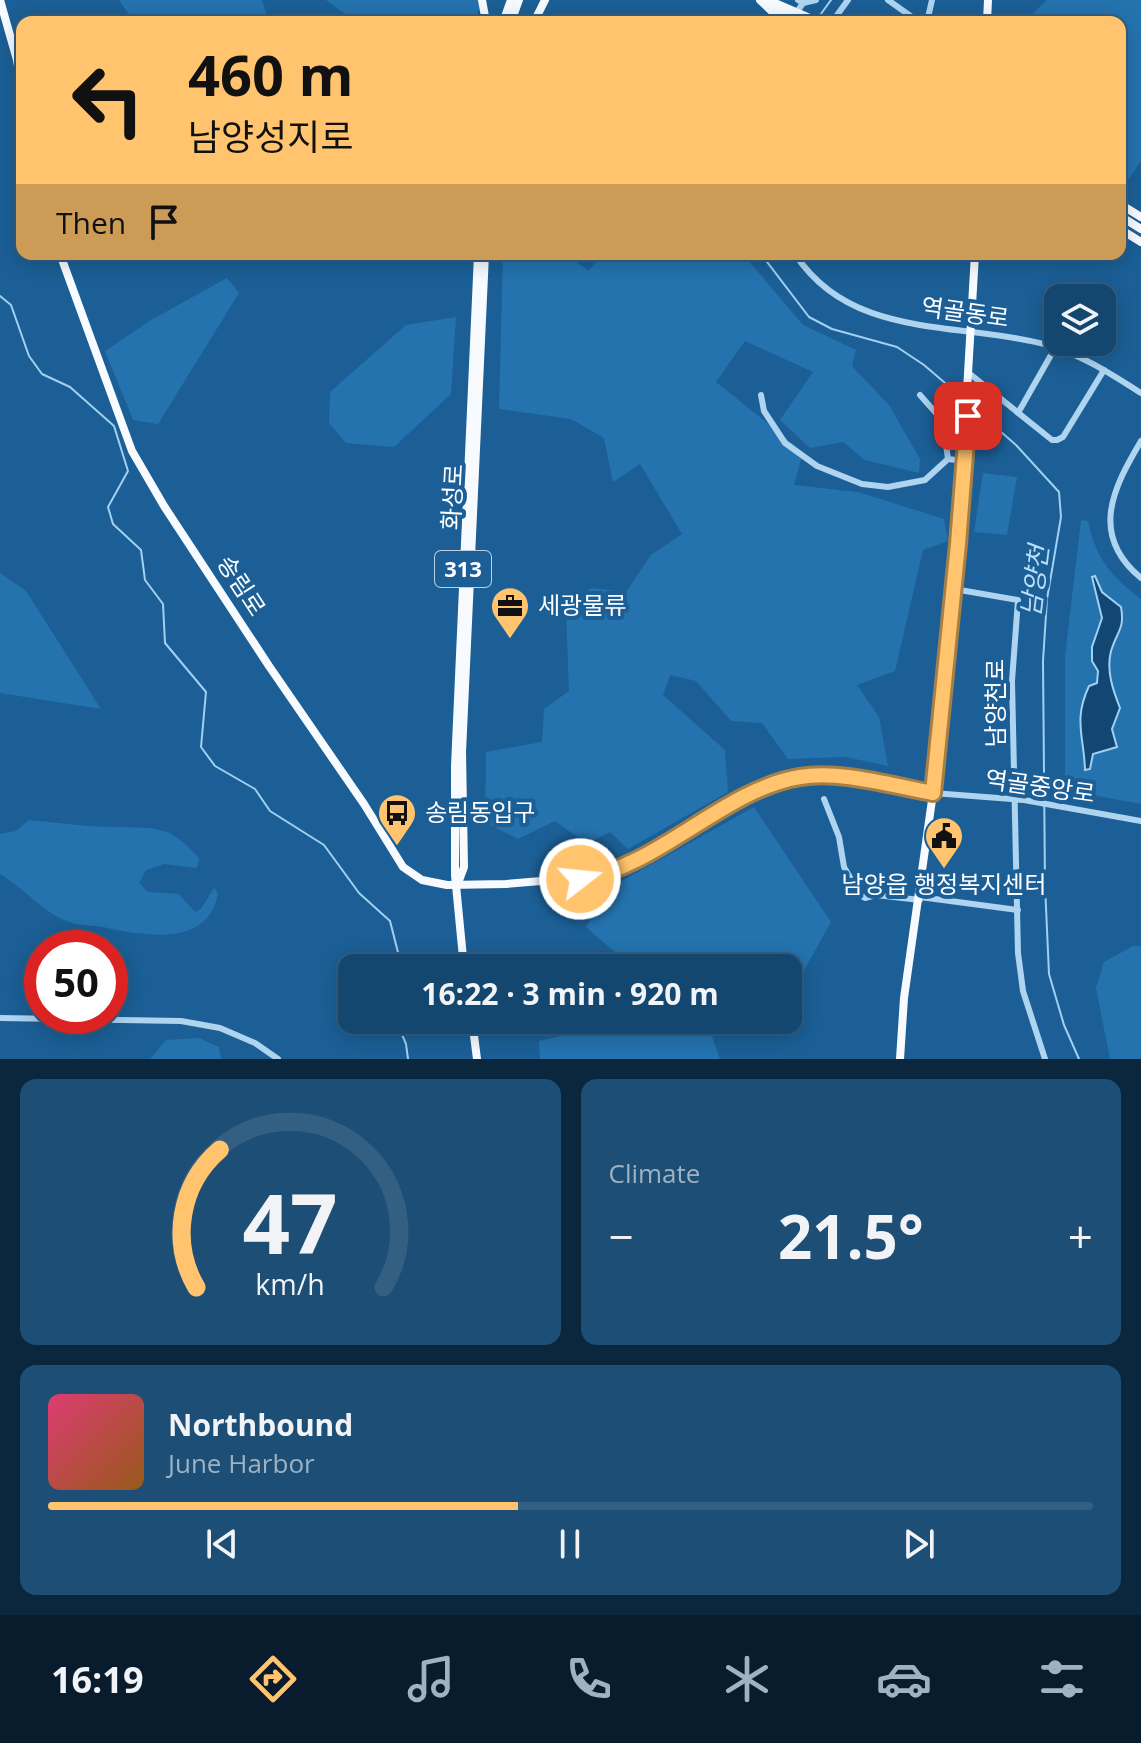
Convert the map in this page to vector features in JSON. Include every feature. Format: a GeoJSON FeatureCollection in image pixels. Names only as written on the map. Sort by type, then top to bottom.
{"type":"FeatureCollection","features":[{"type":"Feature","properties":{"kind":"main road"},"geometry":{"type":"LineString","coordinates":[[0,0],[16,66]]}},
{"type":"Feature","properties":{"kind":"main road"},"geometry":{"type":"LineString","coordinates":[[764,0],[796,16]]}},
{"type":"Feature","properties":{"kind":"main road"},"geometry":{"type":"LineString","coordinates":[[764,0],[778,16]]}},
{"type":"Feature","properties":{"kind":"main road","name":"송림로"},"geometry":{"type":"LineString","coordinates":[[62,260],[132,451],[164,506],[403,867],[422,880],[458,884],[543,883],[601,876],[663,845],[754,792],[803,776],[866,780],[933,793]]}},
{"type":"Feature","properties":{"kind":"main road","name":"화성로"},"geometry":{"type":"LineString","coordinates":[[463,954],[455,875],[455,766],[478,260]]}},
{"type":"Feature","properties":{"kind":"main road","name":"화성로"},"geometry":{"type":"LineString","coordinates":[[458,884],[464,867],[462,752],[481,330],[487,260]]}},
{"type":"Feature","properties":{"kind":"main road"},"geometry":{"type":"LineString","coordinates":[[898,1059],[933,793],[954,589],[967,435],[975,260]]}},
{"type":"Feature","properties":{"kind":"main road"},"geometry":{"type":"LineString","coordinates":[[474,1034],[477,1059]]}},
{"type":"Feature","properties":{"kind":"street"},"geometry":{"type":"LineString","coordinates":[[801,1],[816,0]]}},
{"type":"Feature","properties":{"kind":"street"},"geometry":{"type":"LineString","coordinates":[[888,0],[911,16]]}},
{"type":"Feature","properties":{"kind":"street","name":"역골동로"},"geometry":{"type":"LineString","coordinates":[[800,260],[826,288],[866,312],[892,321],[1044,345]]}},
{"type":"Feature","properties":{"kind":"street"},"geometry":{"type":"LineString","coordinates":[[1018,413],[1050,356]]}},
{"type":"Feature","properties":{"kind":"street","name":"역골동로"},"geometry":{"type":"LineString","coordinates":[[1073,356],[1104,370],[1141,393]]}},
{"type":"Feature","properties":{"kind":"street"},"geometry":{"type":"LineString","coordinates":[[970,374],[1052,440],[1057,440],[1063,437],[1104,370]]}},
{"type":"Feature","properties":{"kind":"street"},"geometry":{"type":"LineString","coordinates":[[761,395],[764,411],[785,443],[817,466],[862,484],[888,487],[925,480],[948,459],[965,461]]}},
{"type":"Feature","properties":{"kind":"street"},"geometry":{"type":"LineString","coordinates":[[920,395],[943,421],[948,459]]}},
{"type":"Feature","properties":{"kind":"street"},"geometry":{"type":"LineString","coordinates":[[1141,441],[1112,497],[1109,521],[1115,546],[1129,568],[1141,578]]}},
{"type":"Feature","properties":{"kind":"street","name":"남양천로"},"geometry":{"type":"LineString","coordinates":[[954,589],[1018,600],[1012,681],[1018,953],[1023,991],[1045,1059]]}},
{"type":"Feature","properties":{"kind":"street","name":"역골중앙로"},"geometry":{"type":"LineString","coordinates":[[933,793],[1024,800],[1141,821]]}},
{"type":"Feature","properties":{"kind":"street"},"geometry":{"type":"LineString","coordinates":[[824,799],[839,837],[844,867],[860,895],[865,898],[876,895],[920,898],[1018,910]]}},
{"type":"Feature","properties":{"kind":"street"},"geometry":{"type":"LineString","coordinates":[[0,1018],[181,1021],[220,1028],[255,1043],[278,1059]]}},
{"type":"Feature","properties":{"kind":"shaded area"},"geometry":{"type":"Polygon","coordinates":[[[119,0],[262,0],[267,16],[130,16],[119,0]]]}},
{"type":"Feature","properties":{"kind":"shaded area"},"geometry":{"type":"Polygon","coordinates":[[[326,0],[484,0],[476,16],[348,16],[326,0]]]}},
{"type":"Feature","properties":{"kind":"shaded area"},"geometry":{"type":"Polygon","coordinates":[[[1047,0],[1141,0],[1141,160],[1126,183],[1126,16],[1030,16],[1047,0]]]}},
{"type":"Feature","properties":{"kind":"shaded area"},"geometry":{"type":"Polygon","coordinates":[[[503,260],[573,260],[589,271],[597,260],[748,260],[803,325],[856,350],[852,366],[889,405],[920,459],[919,473],[865,460],[843,442],[810,448],[780,420],[813,372],[745,341],[716,382],[803,452],[794,485],[858,492],[944,519],[948,541],[923,550],[895,671],[857,685],[879,717],[888,766],[846,757],[788,759],[762,723],[731,721],[696,681],[670,675],[663,695],[725,750],[728,792],[628,849],[610,832],[587,844],[555,821],[518,839],[485,822],[486,752],[542,742],[544,709],[569,691],[566,610],[591,588],[626,592],[651,555],[682,534],[640,464],[613,482],[604,438],[571,419],[499,409],[503,260]]]}},
{"type":"Feature","properties":{"kind":"shaded area"},"geometry":{"type":"Polygon","coordinates":[[[227,278],[239,293],[158,424],[133,420],[105,351],[151,320],[227,278]]]}},
{"type":"Feature","properties":{"kind":"shaded area"},"geometry":{"type":"Polygon","coordinates":[[[456,317],[451,394],[394,447],[346,443],[329,423],[330,392],[406,325],[456,317]]]}},
{"type":"Feature","properties":{"kind":"shaded area"},"geometry":{"type":"Polygon","coordinates":[[[983,473],[1017,477],[1007,535],[974,532],[983,473]]]}},
{"type":"Feature","properties":{"kind":"shaded area"},"geometry":{"type":"Polygon","coordinates":[[[1081,520],[1088,521],[1095,546],[1106,566],[1141,599],[1141,804],[1065,790],[1065,656],[1081,520]]]}},
{"type":"Feature","properties":{"kind":"shaded area"},"geometry":{"type":"Polygon","coordinates":[[[0,573],[26,591],[101,709],[0,693],[0,573]]]}},
{"type":"Feature","properties":{"kind":"shaded area"},"geometry":{"type":"Polygon","coordinates":[[[1095,576],[1102,592],[1121,607],[1121,625],[1109,666],[1120,708],[1112,729],[1117,747],[1093,754],[1090,769],[1085,770],[1081,709],[1089,686],[1097,683],[1098,671],[1092,661],[1092,647],[1102,618],[1092,577],[1095,576]]]}},
{"type":"Feature","properties":{"kind":"shaded area"},"geometry":{"type":"Polygon","coordinates":[[[754,807],[831,922],[802,974],[802,954],[617,954],[586,927],[613,886],[754,807]]]}},
{"type":"Feature","properties":{"kind":"shaded area"},"geometry":{"type":"Polygon","coordinates":[[[29,820],[151,828],[170,833],[199,858],[197,868],[164,864],[146,870],[139,883],[148,892],[179,894],[195,912],[201,909],[214,888],[218,893],[212,911],[202,923],[188,930],[155,935],[76,924],[62,919],[0,874],[0,834],[16,831],[29,820]]]}},
{"type":"Feature","properties":{"kind":"shaded area"},"geometry":{"type":"Polygon","coordinates":[[[1133,946],[1141,946],[1141,1059],[1110,1059],[1096,988],[1104,962],[1133,946]]]}},
{"type":"Feature","properties":{"kind":"shaded area"},"geometry":{"type":"Polygon","coordinates":[[[570,1034],[711,1034],[720,1059],[540,1059],[539,1041],[570,1034]]]}},
{"type":"Feature","properties":{"kind":"shaded area"},"geometry":{"type":"Polygon","coordinates":[[[199,1038],[219,1047],[221,1059],[150,1059],[166,1040],[199,1038]]]}},
{"type":"Feature","properties":{"kind":"waterway","name":"남양천"},"geometry":{"type":"LineString","coordinates":[[819,16],[831,0]]}},
{"type":"Feature","properties":{"kind":"waterway","name":"남양천"},"geometry":{"type":"LineString","coordinates":[[766,260],[809,317],[832,329],[897,347],[924,365],[965,400]]}},
{"type":"Feature","properties":{"kind":"waterway"},"geometry":{"type":"LineString","coordinates":[[0,296],[11,305],[29,356],[42,374],[70,387],[114,426],[128,471],[108,507],[113,524],[141,550],[145,580],[163,604],[165,643],[206,692],[201,747],[215,766],[255,789],[270,811],[324,845],[359,893],[390,921],[398,954]]}},
{"type":"Feature","properties":{"kind":"waterway","name":"남양천"},"geometry":{"type":"LineString","coordinates":[[969,404],[1016,445],[1059,492],[1061,517],[1047,599],[1043,661],[1045,885],[1049,974],[1064,1025],[1079,1059]]}},
{"type":"Feature","properties":{"kind":"waterway"},"geometry":{"type":"LineString","coordinates":[[402,1034],[408,1059]]}},
{"type":"Feature","properties":{"kind":"place","name":"세광물류"},"geometry":{"type":"Point","coordinates":[510,640]}},
{"type":"Feature","properties":{"kind":"place","name":"송림동입구"},"geometry":{"type":"Point","coordinates":[397,847]}},
{"type":"Feature","properties":{"kind":"place","name":"남양읍 행정복지센터"},"geometry":{"type":"Point","coordinates":[944,870]}},
{"type":"Feature","properties":{"kind":"route"},"geometry":{"type":"LineString","coordinates":[[580,879],[601,876],[634,861],[754,792],[785,780],[803,776],[833,777],[933,793],[968,416]]}}]}
